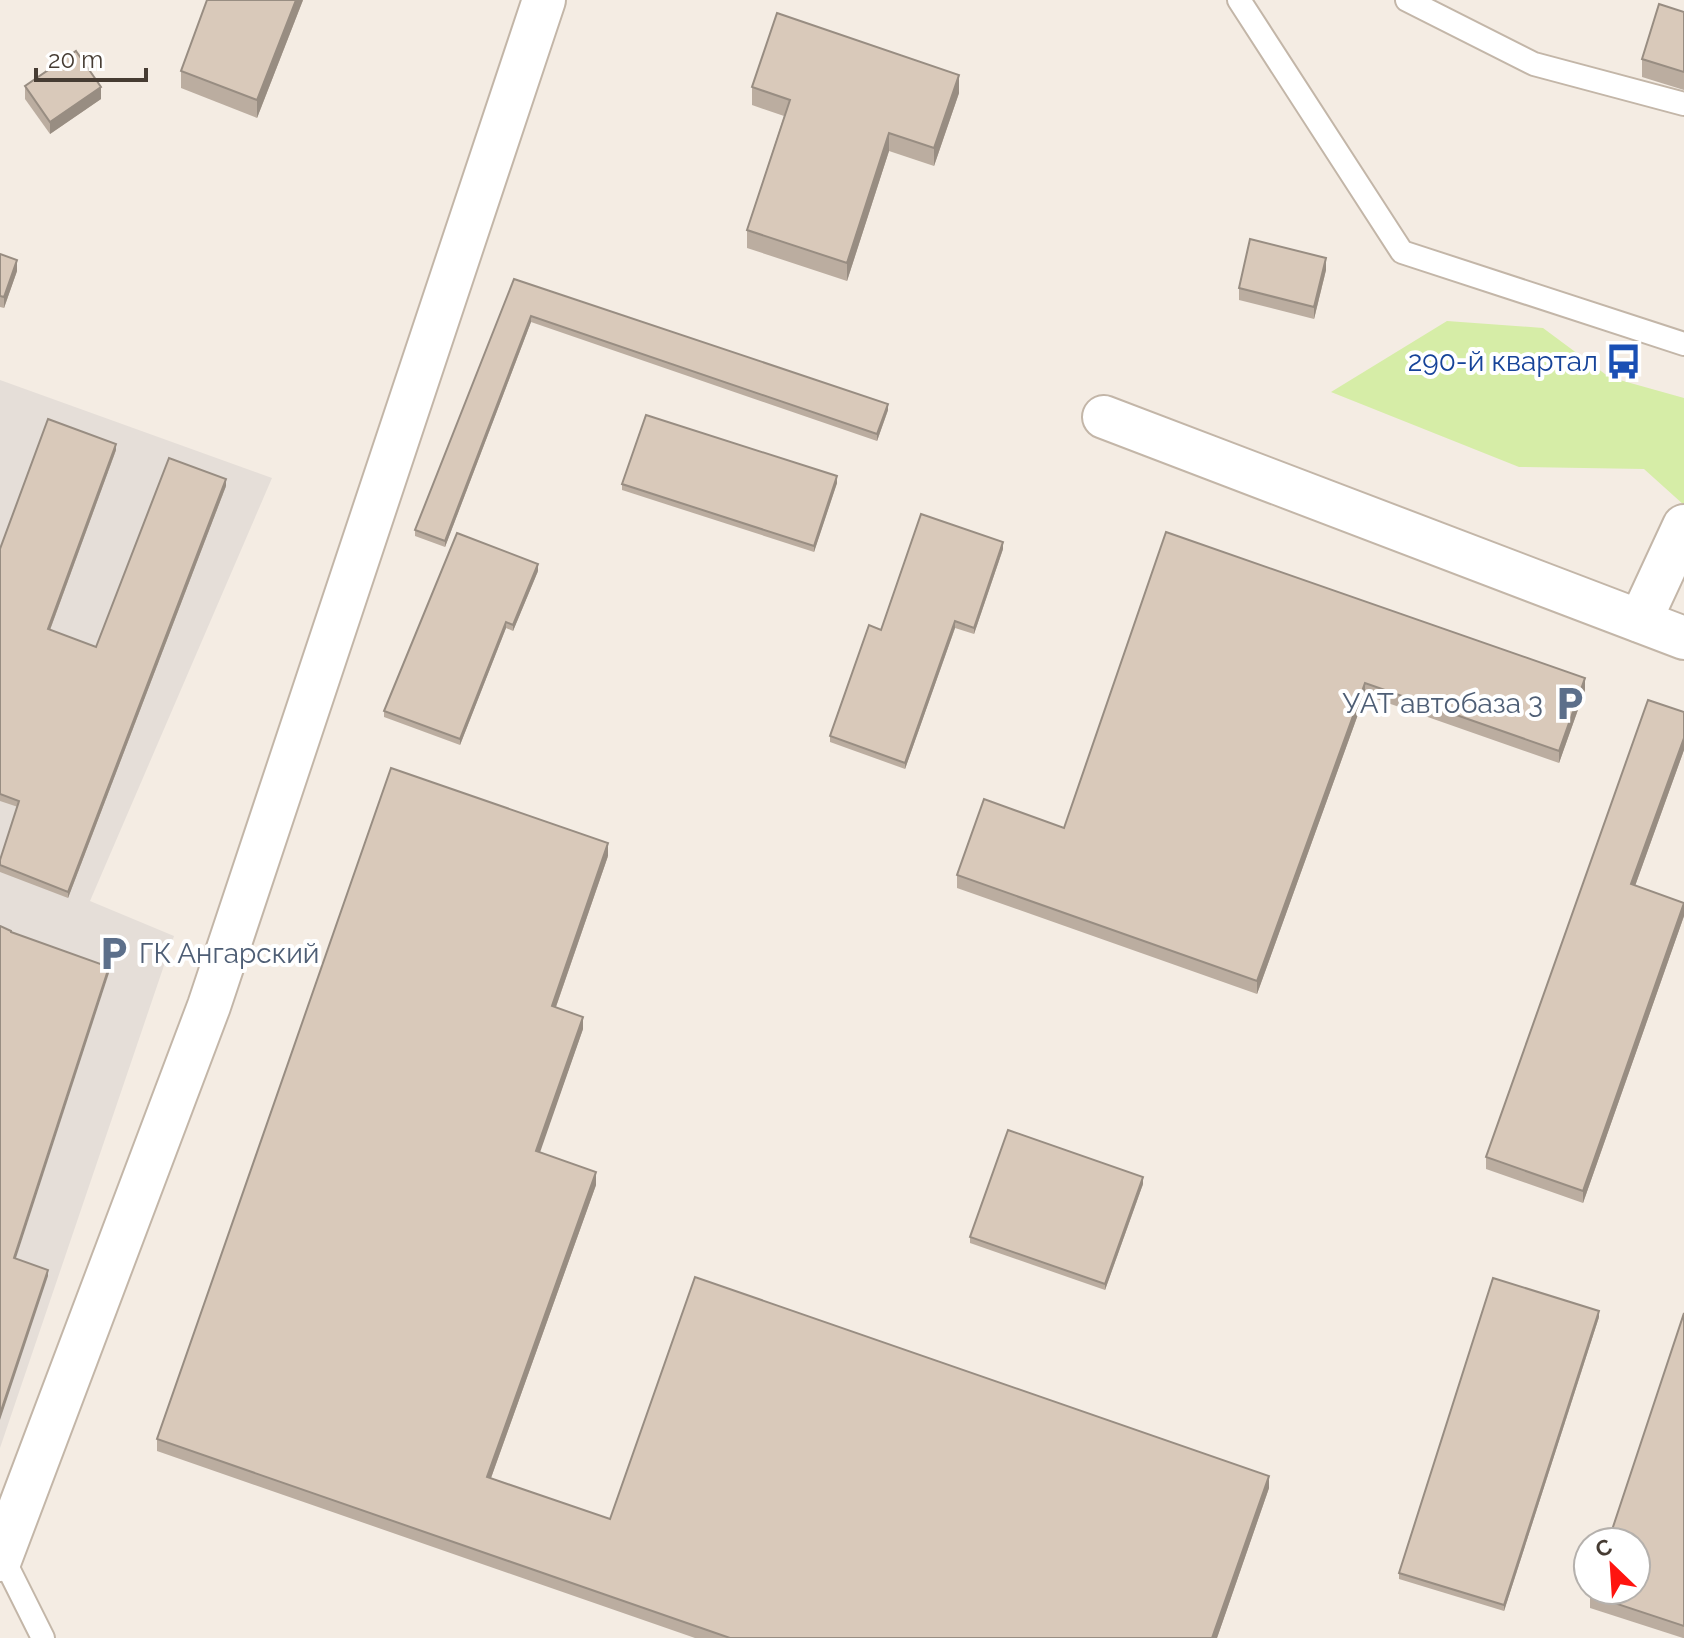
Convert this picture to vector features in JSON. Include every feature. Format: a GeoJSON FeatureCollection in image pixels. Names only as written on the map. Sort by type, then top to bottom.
{"type":"FeatureCollection","features":[{"type":"Feature","properties":{"kind":"street"},"geometry":{"type":"LineString","coordinates":[[1,1558],[209,1006],[544,0]]}},
{"type":"Feature","properties":{"kind":"street"},"geometry":{"type":"LineString","coordinates":[[1104,417],[1684,638]]}},
{"type":"Feature","properties":{"kind":"street"},"geometry":{"type":"LineString","coordinates":[[1640,621],[1684,526]]}},
{"type":"Feature","properties":{"kind":"lane"},"geometry":{"type":"LineString","coordinates":[[1239,0],[1402,252],[1684,344]]}},
{"type":"Feature","properties":{"kind":"lane"},"geometry":{"type":"LineString","coordinates":[[1407,0],[1534,64],[1684,104]]}},
{"type":"Feature","properties":{"kind":"lane"},"geometry":{"type":"LineString","coordinates":[[1,1558],[43,1638]]}},
{"type":"Feature","properties":{"kind":"shaded area"},"geometry":{"type":"Polygon","coordinates":[[[0,380],[272,478],[90,901],[174,936],[0,1448],[0,380]]]}},
{"type":"Feature","properties":{"kind":"green space"},"geometry":{"type":"Polygon","coordinates":[[[1447,321],[1543,328],[1609,377],[1684,398],[1684,505],[1644,469],[1519,467],[1331,392],[1447,321]]]}},
{"type":"Feature","properties":{"kind":"building"},"geometry":{"type":"Polygon","coordinates":[[[207,0],[296,0],[257,100],[181,71],[207,0]]]}},
{"type":"Feature","properties":{"kind":"building"},"geometry":{"type":"Polygon","coordinates":[[[1659,4],[1684,12],[1684,72],[1642,59],[1659,4]]]}},
{"type":"Feature","properties":{"kind":"building"},"geometry":{"type":"Polygon","coordinates":[[[777,13],[959,75],[934,148],[889,133],[847,263],[747,230],[790,100],[752,87],[777,13]]]}},
{"type":"Feature","properties":{"kind":"building"},"geometry":{"type":"Polygon","coordinates":[[[76,51],[101,87],[50,122],[25,86],[76,51]]]}},
{"type":"Feature","properties":{"kind":"building"},"geometry":{"type":"Polygon","coordinates":[[[1250,239],[1326,258],[1314,307],[1239,288],[1250,239]]]}},
{"type":"Feature","properties":{"kind":"building"},"geometry":{"type":"Polygon","coordinates":[[[0,254],[17,260],[4,297],[0,296],[0,254]]]}},
{"type":"Feature","properties":{"kind":"building"},"geometry":{"type":"Polygon","coordinates":[[[514,279],[888,404],[877,434],[531,316],[445,541],[415,530],[514,279]]]}},
{"type":"Feature","properties":{"kind":"building"},"geometry":{"type":"Polygon","coordinates":[[[646,415],[837,476],[814,546],[622,484],[646,415]]]}},
{"type":"Feature","properties":{"kind":"building"},"geometry":{"type":"Polygon","coordinates":[[[48,419],[116,444],[48,629],[96,647],[169,458],[226,479],[68,892],[0,865],[19,801],[0,794],[0,549],[48,419]]]}},
{"type":"Feature","properties":{"kind":"building"},"geometry":{"type":"Polygon","coordinates":[[[921,514],[1003,542],[974,628],[955,621],[905,763],[830,736],[869,625],[881,630],[921,514]]]}},
{"type":"Feature","properties":{"kind":"building"},"geometry":{"type":"Polygon","coordinates":[[[1166,532],[1585,678],[1559,751],[1365,683],[1257,981],[957,875],[984,799],[1064,828],[1166,532]]]}},
{"type":"Feature","properties":{"kind":"building"},"geometry":{"type":"Polygon","coordinates":[[[457,533],[538,564],[513,625],[506,622],[460,739],[384,711],[457,533]]]}},
{"type":"Feature","properties":{"kind":"building"},"geometry":{"type":"Polygon","coordinates":[[[1648,700],[1684,712],[1684,738],[1631,884],[1684,903],[1583,1191],[1486,1157],[1648,700]]]}},
{"type":"Feature","properties":{"kind":"building"},"geometry":{"type":"Polygon","coordinates":[[[391,768],[608,843],[552,1006],[583,1017],[536,1151],[596,1172],[487,1477],[610,1519],[695,1277],[1269,1476],[1212,1638],[730,1638],[157,1439],[391,768]]]}},
{"type":"Feature","properties":{"kind":"building"},"geometry":{"type":"Polygon","coordinates":[[[0,926],[109,967],[14,1258],[48,1270],[0,1414],[0,926]]]}},
{"type":"Feature","properties":{"kind":"building"},"geometry":{"type":"Polygon","coordinates":[[[1008,1130],[1143,1177],[1105,1284],[970,1237],[1008,1130]]]}},
{"type":"Feature","properties":{"kind":"building"},"geometry":{"type":"Polygon","coordinates":[[[1493,1278],[1599,1311],[1504,1605],[1399,1573],[1493,1278]]]}},
{"type":"Feature","properties":{"kind":"building"},"geometry":{"type":"Polygon","coordinates":[[[1684,1313],[1684,1626],[1623,1606],[1652,1606],[1652,1526],[1613,1526],[1684,1313]]]}},
{"type":"Feature","properties":{"kind":"place","name":"290-й квартал"},"geometry":{"type":"Point","coordinates":[1624,361]}},
{"type":"Feature","properties":{"kind":"place","name":"УАТ автобаза 3"},"geometry":{"type":"Point","coordinates":[1569,703]}},
{"type":"Feature","properties":{"kind":"place","name":"ГК Ангарский"},"geometry":{"type":"Point","coordinates":[113,953]}}]}
